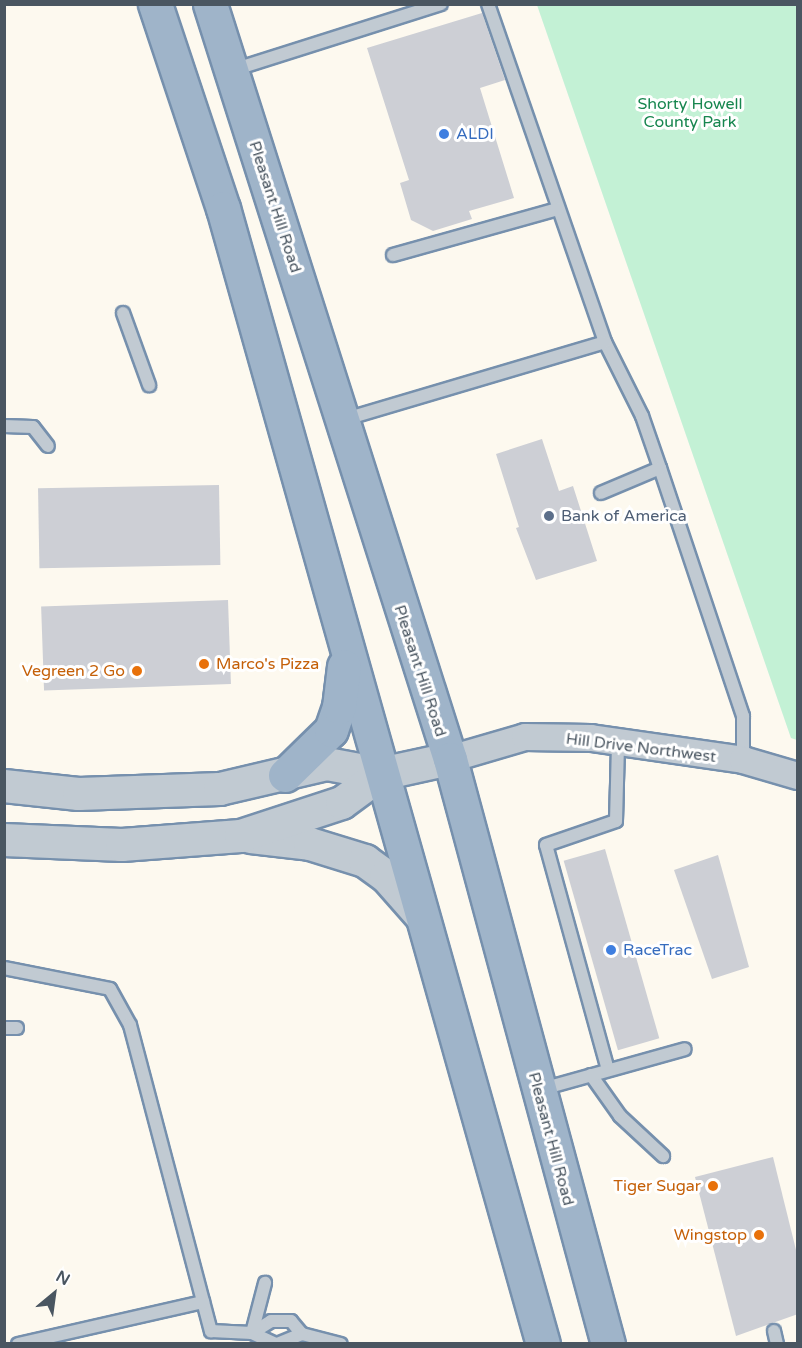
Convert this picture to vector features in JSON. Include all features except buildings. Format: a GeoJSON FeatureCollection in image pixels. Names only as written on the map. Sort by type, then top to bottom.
{"type":"FeatureCollection","features":[{"type":"Feature","properties":{"kind":"highway"},"geometry":{"type":"LineString","coordinates":[[155,4],[223,208],[346,652],[543,1344]]}},
{"type":"Feature","properties":{"kind":"highway","name":"Pleasant Hill Road"},"geometry":{"type":"LineString","coordinates":[[210,4],[450,759],[608,1344]]}},
{"type":"Feature","properties":{"kind":"highway"},"geometry":{"type":"LineString","coordinates":[[285,775],[331,730],[339,707],[346,652]]}},
{"type":"Feature","properties":{"kind":"street","name":"Hill Drive Northwest"},"geometry":{"type":"LineString","coordinates":[[450,759],[525,737],[618,742],[743,760],[798,776]]}},
{"type":"Feature","properties":{"kind":"street"},"geometry":{"type":"LineString","coordinates":[[4,786],[79,794],[220,789],[327,764],[381,774],[450,759]]}},
{"type":"Feature","properties":{"kind":"street"},"geometry":{"type":"LineString","coordinates":[[241,836],[342,803],[381,774]]}},
{"type":"Feature","properties":{"kind":"street"},"geometry":{"type":"LineString","coordinates":[[4,840],[122,845],[241,836],[310,844],[365,861],[386,876],[423,918]]}},
{"type":"Feature","properties":{"kind":"lane"},"geometry":{"type":"LineString","coordinates":[[232,70],[441,4]]}},
{"type":"Feature","properties":{"kind":"lane"},"geometry":{"type":"LineString","coordinates":[[488,4],[604,342],[642,416],[660,468],[743,717],[743,760]]}},
{"type":"Feature","properties":{"kind":"lane"},"geometry":{"type":"LineString","coordinates":[[393,255],[558,209]]}},
{"type":"Feature","properties":{"kind":"lane"},"geometry":{"type":"LineString","coordinates":[[123,313],[149,385]]}},
{"type":"Feature","properties":{"kind":"lane"},"geometry":{"type":"LineString","coordinates":[[341,421],[604,342]]}},
{"type":"Feature","properties":{"kind":"lane"},"geometry":{"type":"LineString","coordinates":[[4,426],[33,427],[48,446]]}},
{"type":"Feature","properties":{"kind":"lane"},"geometry":{"type":"LineString","coordinates":[[602,493],[660,468]]}},
{"type":"Feature","properties":{"kind":"lane"},"geometry":{"type":"LineString","coordinates":[[608,1070],[546,845],[616,821],[618,742]]}},
{"type":"Feature","properties":{"kind":"lane"},"geometry":{"type":"LineString","coordinates":[[4,968],[110,990],[130,1025],[211,1331],[252,1334],[277,1344],[302,1334]]}},
{"type":"Feature","properties":{"kind":"lane"},"geometry":{"type":"LineString","coordinates":[[538,1090],[686,1049]]}},
{"type":"Feature","properties":{"kind":"lane"},"geometry":{"type":"LineString","coordinates":[[591,1074],[620,1116],[663,1156]]}},
{"type":"Feature","properties":{"kind":"lane"},"geometry":{"type":"LineString","coordinates":[[252,1334],[265,1283]]}},
{"type":"Feature","properties":{"kind":"lane"},"geometry":{"type":"LineString","coordinates":[[18,1344],[203,1302]]}},
{"type":"Feature","properties":{"kind":"lane"},"geometry":{"type":"LineString","coordinates":[[252,1334],[271,1321],[291,1321],[302,1334],[341,1344]]}},
{"type":"Feature","properties":{"kind":"shaded area"},"geometry":{"type":"Polygon","coordinates":[[[5,5],[537,5],[791,738],[797,740],[797,1343],[5,1344],[5,5]]]}},
{"type":"Feature","properties":{"kind":"green space","name":"Shorty Howell County Park"},"geometry":{"type":"Polygon","coordinates":[[[537,5],[797,5],[797,740],[791,738],[537,5]]]}},
{"type":"Feature","properties":{"kind":"place","name":"ALDI"},"geometry":{"type":"Point","coordinates":[444,134]}},
{"type":"Feature","properties":{"kind":"place","name":"Bank of America"},"geometry":{"type":"Point","coordinates":[549,516]}},
{"type":"Feature","properties":{"kind":"place","name":"Marco's Pizza"},"geometry":{"type":"Point","coordinates":[204,664]}},
{"type":"Feature","properties":{"kind":"place","name":"Vegreen 2 Go"},"geometry":{"type":"Point","coordinates":[137,671]}},
{"type":"Feature","properties":{"kind":"place","name":"RaceTrac"},"geometry":{"type":"Point","coordinates":[611,950]}},
{"type":"Feature","properties":{"kind":"place","name":"Tiger Sugar"},"geometry":{"type":"Point","coordinates":[713,1186]}},
{"type":"Feature","properties":{"kind":"place","name":"Wingstop"},"geometry":{"type":"Point","coordinates":[759,1235]}}]}
